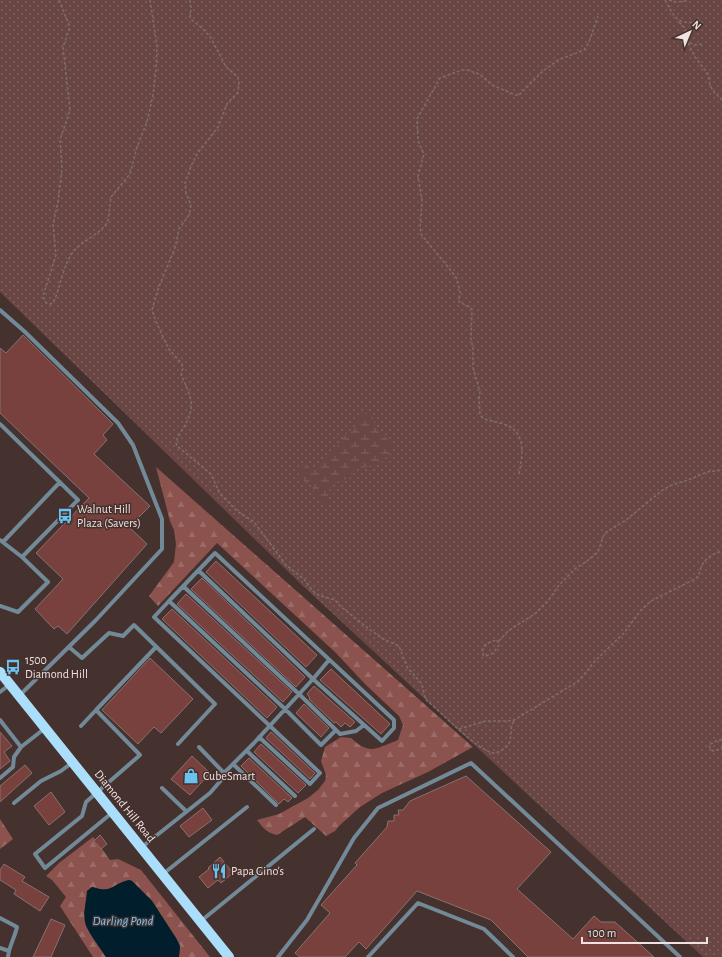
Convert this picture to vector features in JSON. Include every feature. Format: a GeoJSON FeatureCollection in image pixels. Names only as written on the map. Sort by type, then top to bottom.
{"type":"FeatureCollection","features":[{"type":"Feature","properties":{"kind":"main road","name":"Diamond Hill Road"},"geometry":{"type":"LineString","coordinates":[[0,672],[229,957]]}},
{"type":"Feature","properties":{"kind":"lane"},"geometry":{"type":"LineString","coordinates":[[0,310],[30,337],[118,423],[133,445],[162,520],[162,549],[96,620],[20,696]]}},
{"type":"Feature","properties":{"kind":"lane"},"geometry":{"type":"LineString","coordinates":[[0,424],[78,500],[22,557]]}},
{"type":"Feature","properties":{"kind":"lane"},"geometry":{"type":"LineString","coordinates":[[0,606],[18,612],[48,582],[22,557],[1,541],[60,482]]}},
{"type":"Feature","properties":{"kind":"lane"},"geometry":{"type":"LineString","coordinates":[[199,571],[313,679],[382,741],[394,728],[394,720],[215,553],[154,617],[320,773],[310,784],[260,737]]}},
{"type":"Feature","properties":{"kind":"lane"},"geometry":{"type":"LineString","coordinates":[[183,586],[300,694],[340,734],[356,731],[364,724]]}},
{"type":"Feature","properties":{"kind":"lane"},"geometry":{"type":"LineString","coordinates":[[169,601],[285,709],[321,745],[336,730]]}},
{"type":"Feature","properties":{"kind":"lane"},"geometry":{"type":"LineString","coordinates":[[69,647],[82,658],[109,633],[123,636],[134,625],[215,704],[178,744]]}},
{"type":"Feature","properties":{"kind":"lane"},"geometry":{"type":"LineString","coordinates":[[81,726],[156,647]]}},
{"type":"Feature","properties":{"kind":"lane"},"geometry":{"type":"LineString","coordinates":[[141,848],[210,793],[223,778],[224,773],[300,694],[329,660]]}},
{"type":"Feature","properties":{"kind":"lane"},"geometry":{"type":"LineString","coordinates":[[0,692],[10,684]]}},
{"type":"Feature","properties":{"kind":"lane"},"geometry":{"type":"LineString","coordinates":[[96,710],[140,755],[86,802],[82,816],[35,854],[45,868],[113,812]]}},
{"type":"Feature","properties":{"kind":"lane"},"geometry":{"type":"LineString","coordinates":[[0,720],[21,747]]}},
{"type":"Feature","properties":{"kind":"lane"},"geometry":{"type":"LineString","coordinates":[[0,778],[13,767],[14,757],[21,747],[46,728]]}},
{"type":"Feature","properties":{"kind":"lane"},"geometry":{"type":"LineString","coordinates":[[199,747],[224,773]]}},
{"type":"Feature","properties":{"kind":"lane"},"geometry":{"type":"LineString","coordinates":[[246,751],[295,796]]}},
{"type":"Feature","properties":{"kind":"lane"},"geometry":{"type":"LineString","coordinates":[[14,803],[41,781],[61,771],[73,762]]}},
{"type":"Feature","properties":{"kind":"lane"},"geometry":{"type":"LineString","coordinates":[[278,957],[307,920],[354,838],[378,808],[471,763],[680,957]]}},
{"type":"Feature","properties":{"kind":"lane"},"geometry":{"type":"LineString","coordinates":[[233,764],[276,805]]}},
{"type":"Feature","properties":{"kind":"lane"},"geometry":{"type":"LineString","coordinates":[[162,788],[186,812]]}},
{"type":"Feature","properties":{"kind":"lane"},"geometry":{"type":"LineString","coordinates":[[162,874],[247,807]]}},
{"type":"Feature","properties":{"kind":"lane"},"geometry":{"type":"LineString","coordinates":[[200,922],[314,829]]}},
{"type":"Feature","properties":{"kind":"lane"},"geometry":{"type":"LineString","coordinates":[[368,957],[418,904],[484,929],[514,957]]}},
{"type":"Feature","properties":{"kind":"lane"},"geometry":{"type":"LineString","coordinates":[[0,918],[17,927],[8,957]]}},
{"type":"Feature","properties":{"kind":"lane"},"geometry":{"type":"LineString","coordinates":[[0,948],[9,951]]}},
{"type":"Feature","properties":{"kind":"path"},"geometry":{"type":"LineString","coordinates":[[60,0],[69,26],[63,47],[71,103],[60,140],[62,168],[58,202],[53,224],[56,255],[43,296],[46,303],[51,304],[55,300],[68,260],[74,252],[106,224],[108,220],[110,197],[130,174],[137,147],[147,122],[153,95],[157,46],[150,0]]}},
{"type":"Feature","properties":{"kind":"path"},"geometry":{"type":"LineString","coordinates":[[190,0],[190,17],[210,38],[226,67],[238,77],[239,84],[238,92],[225,108],[218,127],[197,154],[192,164],[185,183],[186,193],[191,205],[189,215],[179,229],[175,248],[158,289],[152,310],[168,348],[182,364],[183,368],[181,374],[189,392],[192,406],[191,415],[176,439],[176,443],[184,453],[211,474],[220,494],[237,511],[254,522],[286,565],[304,579],[313,591],[318,595],[335,600],[340,606],[369,629],[383,639],[399,646],[406,667],[422,684],[427,701],[459,729],[480,746],[489,752],[495,753],[499,752],[508,744],[511,738],[510,727],[514,720]]}},
{"type":"Feature","properties":{"kind":"path"},"geometry":{"type":"LineString","coordinates":[[665,0],[675,18],[684,27],[688,43],[695,57],[708,74],[713,91],[722,100]]}},
{"type":"Feature","properties":{"kind":"path"},"geometry":{"type":"LineString","coordinates":[[669,0],[675,2],[687,1]]}},
{"type":"Feature","properties":{"kind":"path"},"geometry":{"type":"LineString","coordinates":[[519,474],[523,449],[518,434],[509,426],[486,420],[480,415],[480,392],[474,368],[471,339],[472,310],[470,307],[459,302],[459,285],[456,277],[421,234],[422,201],[418,176],[424,154],[418,141],[417,119],[438,80],[443,76],[467,70],[479,74],[492,85],[518,96],[543,71],[558,60],[584,50],[589,42],[598,16]]}},
{"type":"Feature","properties":{"kind":"path"},"geometry":{"type":"LineString","coordinates":[[678,20],[685,23],[700,20]]}},
{"type":"Feature","properties":{"kind":"path"},"geometry":{"type":"LineString","coordinates":[[688,43],[696,45],[702,44]]}},
{"type":"Feature","properties":{"kind":"path"},"geometry":{"type":"LineString","coordinates":[[499,642],[497,640],[485,644],[483,655],[486,656],[494,653],[499,645],[499,642],[508,631],[536,613],[548,601],[559,585],[576,568],[587,562],[598,552],[605,533],[626,520],[664,489],[707,472],[722,470]]}},
{"type":"Feature","properties":{"kind":"path"},"geometry":{"type":"LineString","coordinates":[[459,729],[486,721],[514,720],[576,682],[624,633],[641,610],[651,601],[695,579],[705,561],[722,551]]}},
{"type":"Feature","properties":{"kind":"path"},"geometry":{"type":"LineString","coordinates":[[722,740],[712,742],[710,745],[711,750],[714,751],[722,748]]}},
{"type":"Feature","properties":{"kind":"green space"},"geometry":{"type":"Polygon","coordinates":[[[0,0],[722,0],[722,957],[703,957],[303,586],[0,292],[0,0]]]}},
{"type":"Feature","properties":{"kind":"green space"},"geometry":{"type":"Polygon","coordinates":[[[362,413],[372,416],[377,430],[391,442],[392,451],[380,464],[355,469],[349,479],[342,480],[334,484],[328,493],[326,505],[318,498],[311,485],[298,477],[298,470],[307,466],[316,467],[325,460],[342,441],[345,435],[354,428],[362,413]]]}},
{"type":"Feature","properties":{"kind":"green space"},"geometry":{"type":"Polygon","coordinates":[[[156,467],[473,747],[428,772],[382,793],[360,807],[335,831],[326,836],[305,817],[277,835],[266,830],[257,820],[279,814],[308,798],[318,790],[325,781],[326,775],[321,761],[325,747],[341,737],[351,738],[358,744],[369,749],[379,748],[398,740],[403,725],[399,716],[366,685],[336,653],[217,543],[158,606],[149,596],[174,562],[176,544],[174,530],[170,521],[156,467]]]}},
{"type":"Feature","properties":{"kind":"green space"},"geometry":{"type":"Polygon","coordinates":[[[0,819],[13,839],[0,849],[0,819]]]}},
{"type":"Feature","properties":{"kind":"green space"},"geometry":{"type":"Polygon","coordinates":[[[93,837],[110,860],[118,859],[141,870],[210,957],[179,957],[180,946],[152,901],[132,881],[129,880],[115,887],[98,889],[92,887],[87,891],[84,914],[96,942],[106,957],[93,957],[60,906],[66,897],[52,880],[46,876],[59,863],[93,837]]]}},
{"type":"Feature","properties":{"kind":"water","name":"Darling Pond"},"geometry":{"type":"Polygon","coordinates":[[[129,880],[132,881],[152,901],[180,946],[179,957],[106,957],[94,940],[85,922],[84,914],[87,891],[92,887],[99,889],[112,888],[129,880]]]}},
{"type":"Feature","properties":{"kind":"building"},"geometry":{"type":"Polygon","coordinates":[[[23,335],[113,424],[103,435],[107,440],[94,454],[150,506],[129,527],[147,544],[67,634],[58,626],[54,629],[35,609],[63,579],[36,553],[89,498],[0,413],[0,348],[6,353],[23,335]]]}},
{"type":"Feature","properties":{"kind":"building"},"geometry":{"type":"Polygon","coordinates":[[[216,561],[317,655],[306,667],[206,572],[216,561]]]}},
{"type":"Feature","properties":{"kind":"building"},"geometry":{"type":"Polygon","coordinates":[[[202,578],[305,677],[296,687],[191,589],[202,578]]]}},
{"type":"Feature","properties":{"kind":"building"},"geometry":{"type":"Polygon","coordinates":[[[186,594],[292,692],[283,702],[177,604],[186,594]]]}},
{"type":"Feature","properties":{"kind":"building"},"geometry":{"type":"Polygon","coordinates":[[[172,609],[277,707],[267,718],[162,619],[172,609]]]}},
{"type":"Feature","properties":{"kind":"building"},"geometry":{"type":"Polygon","coordinates":[[[150,658],[193,699],[161,733],[154,727],[138,744],[102,710],[150,658]]]}},
{"type":"Feature","properties":{"kind":"building"},"geometry":{"type":"Polygon","coordinates":[[[331,669],[390,724],[381,734],[320,680],[331,669]]]}},
{"type":"Feature","properties":{"kind":"building"},"geometry":{"type":"Polygon","coordinates":[[[314,686],[355,722],[350,727],[345,723],[341,727],[336,722],[334,723],[309,699],[310,698],[307,694],[314,686]]]}},
{"type":"Feature","properties":{"kind":"building"},"geometry":{"type":"Polygon","coordinates":[[[304,704],[329,728],[321,737],[296,713],[304,704]]]}},
{"type":"Feature","properties":{"kind":"building"},"geometry":{"type":"Polygon","coordinates":[[[0,732],[12,746],[4,752],[10,761],[0,769],[0,732]]]}},
{"type":"Feature","properties":{"kind":"building"},"geometry":{"type":"Polygon","coordinates":[[[271,732],[315,773],[310,779],[266,738],[271,732]]]}},
{"type":"Feature","properties":{"kind":"building"},"geometry":{"type":"Polygon","coordinates":[[[261,744],[306,785],[298,793],[254,752],[261,744]]]}},
{"type":"Feature","properties":{"kind":"building","name":"CubeSmart"},"geometry":{"type":"Polygon","coordinates":[[[192,756],[210,773],[190,795],[171,779],[192,756]]]}},
{"type":"Feature","properties":{"kind":"building"},"geometry":{"type":"Polygon","coordinates":[[[249,758],[292,798],[288,802],[284,799],[279,804],[241,766],[249,758]]]}},
{"type":"Feature","properties":{"kind":"building"},"geometry":{"type":"Polygon","coordinates":[[[25,765],[32,773],[0,802],[0,786],[25,765]]]}},
{"type":"Feature","properties":{"kind":"building"},"geometry":{"type":"Polygon","coordinates":[[[466,776],[551,852],[517,889],[573,939],[594,916],[601,922],[615,922],[654,957],[528,957],[491,920],[417,891],[366,949],[359,942],[345,957],[300,957],[295,953],[330,913],[321,905],[357,865],[355,863],[387,827],[388,821],[394,821],[394,815],[399,815],[398,810],[403,810],[410,801],[466,776]]]}},
{"type":"Feature","properties":{"kind":"building"},"geometry":{"type":"Polygon","coordinates":[[[51,792],[65,812],[49,825],[34,806],[51,792]]]}},
{"type":"Feature","properties":{"kind":"building"},"geometry":{"type":"Polygon","coordinates":[[[203,808],[212,820],[189,837],[180,826],[203,808]]]}},
{"type":"Feature","properties":{"kind":"building"},"geometry":{"type":"Polygon","coordinates":[[[100,835],[107,844],[101,849],[94,841],[100,835]]]}},
{"type":"Feature","properties":{"kind":"building","name":"Papa Gino's"},"geometry":{"type":"Polygon","coordinates":[[[220,857],[233,873],[221,883],[218,880],[208,888],[199,877],[220,857]]]}},
{"type":"Feature","properties":{"kind":"building"},"geometry":{"type":"Polygon","coordinates":[[[4,864],[25,877],[22,881],[49,897],[40,911],[14,894],[16,890],[0,880],[0,870],[4,864]]]}},
{"type":"Feature","properties":{"kind":"building"},"geometry":{"type":"Polygon","coordinates":[[[51,919],[65,925],[51,957],[33,957],[51,919]]]}},
{"type":"Feature","properties":{"kind":"place","name":"Walnut Hill Plaza (Savers)"},"geometry":{"type":"Point","coordinates":[65,516]}},
{"type":"Feature","properties":{"kind":"place","name":"1500 Diamond Hill"},"geometry":{"type":"Point","coordinates":[13,667]}},
{"type":"Feature","properties":{"kind":"place","name":"CubeSmart"},"geometry":{"type":"Point","coordinates":[191,776]}},
{"type":"Feature","properties":{"kind":"place","name":"Papa Gino's"},"geometry":{"type":"Point","coordinates":[219,871]}}]}
